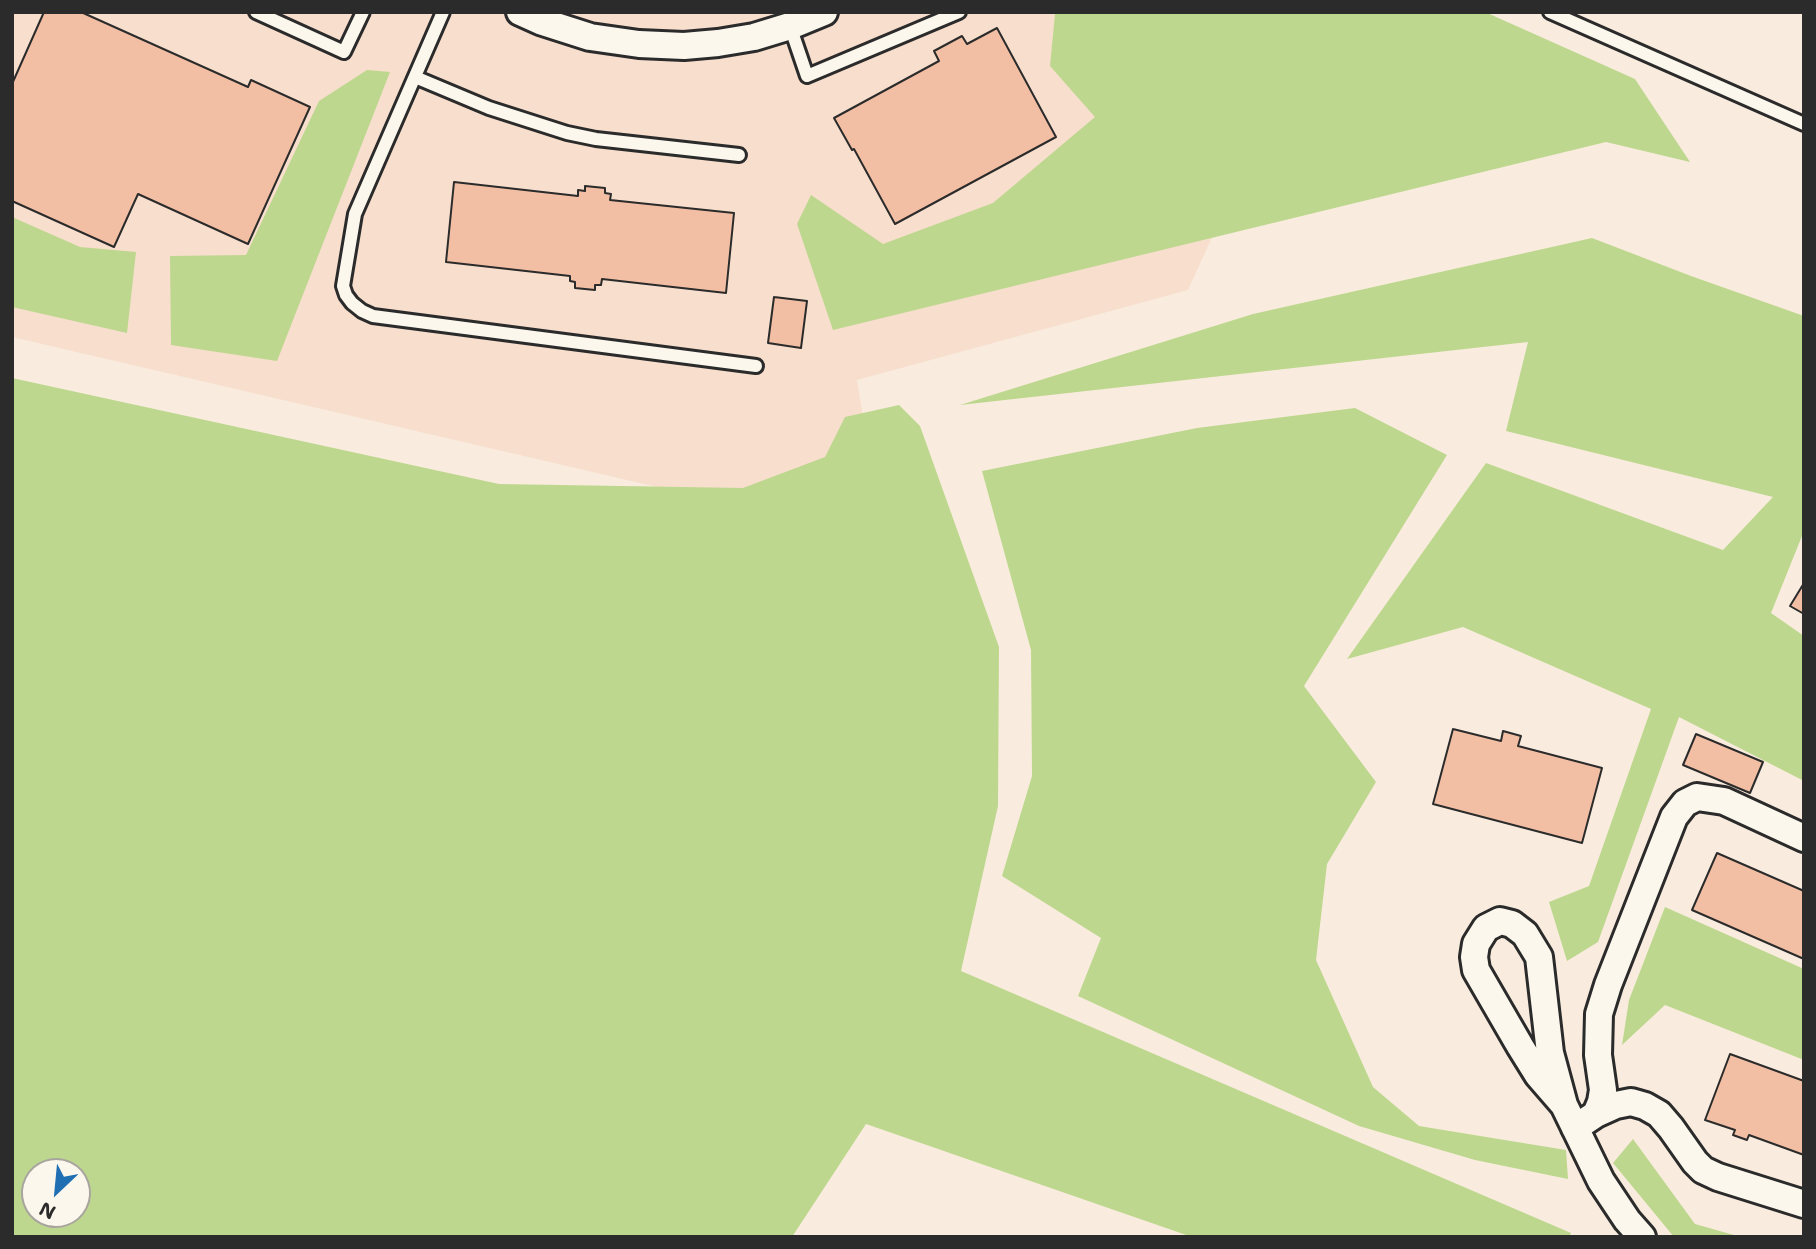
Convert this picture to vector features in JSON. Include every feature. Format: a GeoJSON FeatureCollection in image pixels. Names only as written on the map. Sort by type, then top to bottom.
{"type":"FeatureCollection","features":[{"type":"Feature","properties":{"kind":"street"},"geometry":{"type":"LineString","coordinates":[[520,12],[590,37],[639,44],[684,46],[754,37],[824,12]]}},
{"type":"Feature","properties":{"kind":"street"},"geometry":{"type":"LineString","coordinates":[[1578,1116],[1601,1102],[1603,1090],[1598,1055],[1599,1013],[1674,817],[1685,803],[1697,797],[1724,801],[1804,838]]}},
{"type":"Feature","properties":{"kind":"street"},"geometry":{"type":"LineString","coordinates":[[1578,1116],[1538,1075],[1476,970],[1476,944],[1486,928],[1500,922],[1512,924],[1525,934],[1539,957],[1550,1053],[1578,1116],[1601,1181],[1642,1237]]}},
{"type":"Feature","properties":{"kind":"street"},"geometry":{"type":"LineString","coordinates":[[1578,1116],[1631,1102],[1645,1106],[1659,1114],[1703,1170],[1804,1204]]}},
{"type":"Feature","properties":{"kind":"lane"},"geometry":{"type":"LineString","coordinates":[[256,12],[344,52],[363,12]]}},
{"type":"Feature","properties":{"kind":"lane"},"geometry":{"type":"LineString","coordinates":[[443,12],[355,214],[343,286],[352,303],[373,316],[756,366]]}},
{"type":"Feature","properties":{"kind":"lane"},"geometry":{"type":"LineString","coordinates":[[790,26],[807,76],[959,12]]}},
{"type":"Feature","properties":{"kind":"lane"},"geometry":{"type":"LineString","coordinates":[[1550,12],[1804,124]]}},
{"type":"Feature","properties":{"kind":"lane"},"geometry":{"type":"LineString","coordinates":[[415,77],[489,108],[567,133],[596,139],[739,155]]}},
{"type":"Feature","properties":{"kind":"shaded area"},"geometry":{"type":"Polygon","coordinates":[[[12,12],[1315,12],[1188,290],[857,380],[874,487],[743,507],[12,337],[12,12]]]}},
{"type":"Feature","properties":{"kind":"green space"},"geometry":{"type":"Polygon","coordinates":[[[1485,12],[1635,79],[1690,162],[1606,142],[833,330],[797,224],[811,195],[883,244],[993,203],[1095,117],[1050,66],[1055,14],[1485,12]]]}},
{"type":"Feature","properties":{"kind":"green space"},"geometry":{"type":"Polygon","coordinates":[[[367,70],[390,72],[277,361],[171,345],[170,256],[246,255],[319,101],[367,70]]]}},
{"type":"Feature","properties":{"kind":"green space"},"geometry":{"type":"Polygon","coordinates":[[[12,217],[80,247],[136,252],[127,333],[12,307],[12,217]]]}},
{"type":"Feature","properties":{"kind":"green space"},"geometry":{"type":"Polygon","coordinates":[[[1592,238],[1804,316],[1804,531],[1771,613],[1804,636],[1804,781],[1679,717],[1598,942],[1567,961],[1549,902],[1589,886],[1651,709],[1463,627],[1347,659],[1486,463],[1723,550],[1773,497],[1506,431],[1528,342],[960,405],[1253,314],[1592,238]]]}},
{"type":"Feature","properties":{"kind":"green space"},"geometry":{"type":"Polygon","coordinates":[[[12,378],[499,484],[743,488],[825,457],[845,417],[899,405],[920,426],[999,647],[998,806],[961,971],[1571,1233],[1569,1237],[1192,1237],[866,1124],[792,1237],[12,1237],[12,378]]]}},
{"type":"Feature","properties":{"kind":"green space"},"geometry":{"type":"Polygon","coordinates":[[[1355,408],[1447,455],[1304,686],[1376,782],[1327,864],[1316,960],[1373,1087],[1419,1126],[1566,1150],[1568,1179],[1475,1160],[1359,1126],[1078,996],[1101,938],[1002,876],[1032,776],[1031,650],[982,471],[1197,428],[1355,408]]]}},
{"type":"Feature","properties":{"kind":"green space"},"geometry":{"type":"Polygon","coordinates":[[[1665,907],[1804,969],[1804,1060],[1665,1005],[1622,1045],[1629,1000],[1665,907]]]}},
{"type":"Feature","properties":{"kind":"green space"},"geometry":{"type":"Polygon","coordinates":[[[1633,1139],[1695,1224],[1741,1237],[1674,1237],[1613,1163],[1633,1139]]]}},
{"type":"Feature","properties":{"kind":"building"},"geometry":{"type":"Polygon","coordinates":[[[44,12],[81,12],[248,87],[251,80],[310,107],[248,244],[138,194],[114,247],[12,201],[12,84],[44,12]]]}},
{"type":"Feature","properties":{"kind":"building"},"geometry":{"type":"Polygon","coordinates":[[[997,28],[1056,137],[895,224],[834,118],[939,61],[934,51],[962,36],[967,44],[997,28]]]}},
{"type":"Feature","properties":{"kind":"building"},"geometry":{"type":"Polygon","coordinates":[[[454,182],[578,196],[578,190],[585,191],[585,186],[605,188],[605,193],[611,194],[610,200],[734,213],[726,293],[602,279],[601,285],[595,285],[595,290],[575,288],[575,282],[570,281],[570,276],[446,262],[454,182]]]}},
{"type":"Feature","properties":{"kind":"building"},"geometry":{"type":"Polygon","coordinates":[[[774,297],[807,301],[801,348],[768,343],[774,297]]]}},
{"type":"Feature","properties":{"kind":"building"},"geometry":{"type":"Polygon","coordinates":[[[1804,583],[1804,614],[1790,606],[1804,583]]]}},
{"type":"Feature","properties":{"kind":"building"},"geometry":{"type":"Polygon","coordinates":[[[1453,729],[1501,741],[1503,731],[1521,736],[1518,746],[1602,768],[1582,843],[1433,804],[1453,729]]]}},
{"type":"Feature","properties":{"kind":"building"},"geometry":{"type":"Polygon","coordinates":[[[1696,734],[1763,762],[1750,793],[1683,765],[1696,734]]]}},
{"type":"Feature","properties":{"kind":"building"},"geometry":{"type":"Polygon","coordinates":[[[1717,853],[1804,891],[1804,959],[1692,910],[1717,853]]]}},
{"type":"Feature","properties":{"kind":"building"},"geometry":{"type":"Polygon","coordinates":[[[1730,1054],[1804,1081],[1804,1155],[1749,1135],[1747,1140],[1733,1135],[1735,1130],[1705,1120],[1730,1054]]]}}]}
